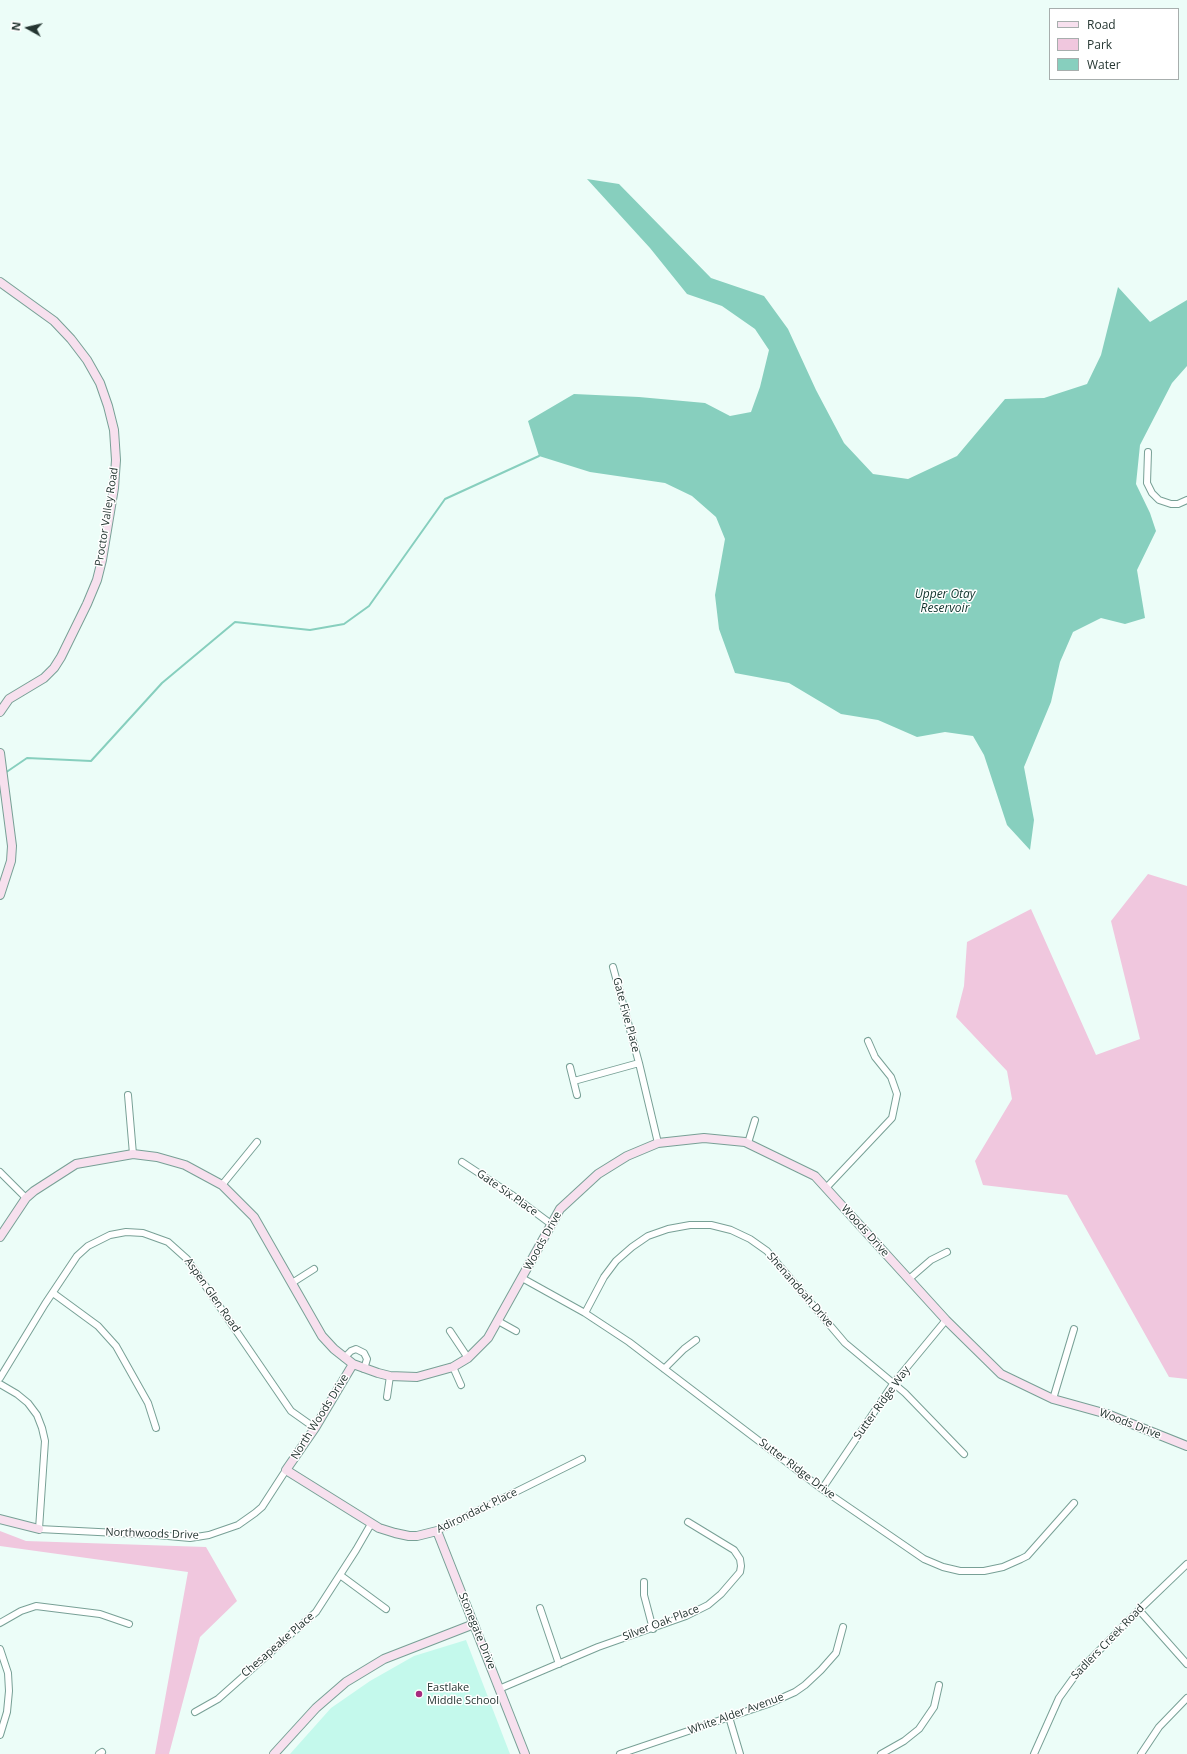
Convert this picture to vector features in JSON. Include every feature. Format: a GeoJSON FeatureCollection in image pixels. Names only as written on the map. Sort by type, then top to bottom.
{"type":"FeatureCollection","features":[{"type":"Feature","properties":{"kind":"street","name":"Proctor Valley Road"},"geometry":{"type":"LineString","coordinates":[[0,282],[54,321],[71,339],[87,360],[100,383],[108,406],[114,430],[116,460],[114,488],[102,560],[97,580],[87,604],[64,652],[54,668],[38,682],[9,699],[0,712]]}},
{"type":"Feature","properties":{"kind":"street"},"geometry":{"type":"LineString","coordinates":[[1148,452],[1147,483],[1152,493],[1159,500],[1171,504],[1178,504],[1187,500]]}},
{"type":"Feature","properties":{"kind":"street"},"geometry":{"type":"LineString","coordinates":[[0,753],[12,846],[11,861],[0,895]]}},
{"type":"Feature","properties":{"kind":"street","name":"Gate Five Place"},"geometry":{"type":"LineString","coordinates":[[613,967],[639,1063],[658,1143]]}},
{"type":"Feature","properties":{"kind":"street"},"geometry":{"type":"LineString","coordinates":[[826,1188],[892,1118],[897,1094],[891,1077],[875,1057],[868,1041]]}},
{"type":"Feature","properties":{"kind":"street","name":"Gate Five Place"},"geometry":{"type":"LineString","coordinates":[[574,1081],[639,1063]]}},
{"type":"Feature","properties":{"kind":"street"},"geometry":{"type":"LineString","coordinates":[[570,1067],[577,1095]]}},
{"type":"Feature","properties":{"kind":"street"},"geometry":{"type":"LineString","coordinates":[[128,1095],[133,1154]]}},
{"type":"Feature","properties":{"kind":"street"},"geometry":{"type":"LineString","coordinates":[[748,1143],[755,1120]]}},
{"type":"Feature","properties":{"kind":"street","name":"Woods Drive"},"geometry":{"type":"LineString","coordinates":[[0,1237],[26,1198],[34,1191],[76,1164],[133,1154],[157,1157],[185,1165],[222,1185],[254,1217],[322,1336],[344,1358],[364,1369],[390,1376],[417,1377],[452,1367],[468,1358],[488,1338],[560,1209],[598,1174],[627,1156],[658,1143],[704,1138],[748,1143],[815,1176],[946,1320],[1001,1374],[1053,1399],[1107,1414],[1187,1446]]}},
{"type":"Feature","properties":{"kind":"street"},"geometry":{"type":"LineString","coordinates":[[222,1185],[257,1142]]}},
{"type":"Feature","properties":{"kind":"street","name":"Gate Six Place"},"geometry":{"type":"LineString","coordinates":[[462,1162],[512,1195],[551,1224]]}},
{"type":"Feature","properties":{"kind":"street"},"geometry":{"type":"LineString","coordinates":[[0,1172],[26,1198]]}},
{"type":"Feature","properties":{"kind":"street","name":"Shenandoah Drive"},"geometry":{"type":"LineString","coordinates":[[585,1313],[610,1269],[624,1254],[640,1241],[658,1232],[679,1226],[701,1224],[722,1227],[750,1239],[767,1251],[844,1343],[905,1394],[964,1454]]}},
{"type":"Feature","properties":{"kind":"street","name":"Aspen Glen Road"},"geometry":{"type":"LineString","coordinates":[[0,1378],[77,1256],[88,1246],[102,1238],[135,1232],[152,1235],[168,1242],[188,1259],[291,1411],[316,1428]]}},
{"type":"Feature","properties":{"kind":"street"},"geometry":{"type":"LineString","coordinates":[[909,1279],[931,1260],[947,1252]]}},
{"type":"Feature","properties":{"kind":"street"},"geometry":{"type":"LineString","coordinates":[[292,1283],[314,1269]]}},
{"type":"Feature","properties":{"kind":"street","name":"Sutter Ridge Drive"},"geometry":{"type":"LineString","coordinates":[[522,1278],[585,1313],[629,1342],[822,1489],[924,1559],[951,1569],[971,1572],[1003,1567],[1027,1556],[1074,1503]]}},
{"type":"Feature","properties":{"kind":"street"},"geometry":{"type":"LineString","coordinates":[[53,1293],[98,1326],[116,1346],[146,1399],[156,1428]]}},
{"type":"Feature","properties":{"kind":"street","name":"Sutter Ridge Way"},"geometry":{"type":"LineString","coordinates":[[822,1489],[893,1384],[946,1320]]}},
{"type":"Feature","properties":{"kind":"street"},"geometry":{"type":"LineString","coordinates":[[498,1321],[516,1331]]}},
{"type":"Feature","properties":{"kind":"street"},"geometry":{"type":"LineString","coordinates":[[1053,1399],[1074,1329]]}},
{"type":"Feature","properties":{"kind":"street"},"geometry":{"type":"LineString","coordinates":[[450,1331],[468,1358]]}},
{"type":"Feature","properties":{"kind":"street"},"geometry":{"type":"LineString","coordinates":[[664,1369],[684,1349],[696,1340]]}},
{"type":"Feature","properties":{"kind":"street"},"geometry":{"type":"LineString","coordinates":[[344,1358],[351,1351],[356,1349],[364,1352],[367,1359],[364,1369]]}},
{"type":"Feature","properties":{"kind":"street","name":"North Woods Drive"},"geometry":{"type":"LineString","coordinates":[[286,1470],[316,1428],[353,1364]]}},
{"type":"Feature","properties":{"kind":"street"},"geometry":{"type":"LineString","coordinates":[[452,1367],[461,1385]]}},
{"type":"Feature","properties":{"kind":"street"},"geometry":{"type":"LineString","coordinates":[[387,1397],[390,1376]]}},
{"type":"Feature","properties":{"kind":"street"},"geometry":{"type":"LineString","coordinates":[[0,1384],[17,1394],[28,1403],[37,1415],[42,1428],[44,1442],[39,1529],[0,1519]]}},
{"type":"Feature","properties":{"kind":"street","name":"Adirondack Place"},"geometry":{"type":"LineString","coordinates":[[286,1470],[346,1506],[371,1524],[387,1531],[409,1536],[417,1536],[437,1531],[582,1459]]}},
{"type":"Feature","properties":{"kind":"street","name":"Northwoods Drive"},"geometry":{"type":"LineString","coordinates":[[39,1529],[150,1534],[190,1538],[209,1535],[233,1527],[255,1514],[262,1507],[286,1470]]}},
{"type":"Feature","properties":{"kind":"street","name":"Silver Oak Place"},"geometry":{"type":"LineString","coordinates":[[499,1689],[598,1647],[653,1629],[708,1605],[721,1594],[740,1572],[741,1562],[737,1553],[688,1522]]}},
{"type":"Feature","properties":{"kind":"street","name":"Chesapeake Place"},"geometry":{"type":"LineString","coordinates":[[194,1712],[218,1698],[316,1612],[371,1524]]}},
{"type":"Feature","properties":{"kind":"street","name":"Stonegate Drive"},"geometry":{"type":"LineString","coordinates":[[437,1531],[525,1754]]}},
{"type":"Feature","properties":{"kind":"street","name":"Sadlers Creek Road"},"geometry":{"type":"LineString","coordinates":[[1034,1754],[1059,1698],[1067,1685],[1139,1610],[1187,1564]]}},
{"type":"Feature","properties":{"kind":"street"},"geometry":{"type":"LineString","coordinates":[[340,1574],[386,1609]]}},
{"type":"Feature","properties":{"kind":"street"},"geometry":{"type":"LineString","coordinates":[[644,1582],[644,1596],[653,1629]]}},
{"type":"Feature","properties":{"kind":"street"},"geometry":{"type":"LineString","coordinates":[[0,1623],[20,1611],[36,1606],[100,1614],[129,1624]]}},
{"type":"Feature","properties":{"kind":"street"},"geometry":{"type":"LineString","coordinates":[[540,1608],[559,1664]]}},
{"type":"Feature","properties":{"kind":"street"},"geometry":{"type":"LineString","coordinates":[[1139,1610],[1187,1664]]}},
{"type":"Feature","properties":{"kind":"street"},"geometry":{"type":"LineString","coordinates":[[274,1754],[316,1708],[346,1682],[384,1659],[474,1624]]}},
{"type":"Feature","properties":{"kind":"street","name":"White Alder Avenue"},"geometry":{"type":"LineString","coordinates":[[620,1754],[778,1700],[805,1685],[836,1653],[843,1627]]}},
{"type":"Feature","properties":{"kind":"street"},"geometry":{"type":"LineString","coordinates":[[0,1649],[8,1673],[9,1691],[7,1712],[0,1735]]}},
{"type":"Feature","properties":{"kind":"street"},"geometry":{"type":"LineString","coordinates":[[881,1754],[904,1741],[920,1729],[934,1707],[939,1685]]}},
{"type":"Feature","properties":{"kind":"street"},"geometry":{"type":"LineString","coordinates":[[1141,1754],[1159,1727],[1187,1698]]}},
{"type":"Feature","properties":{"kind":"street"},"geometry":{"type":"LineString","coordinates":[[729,1717],[740,1754]]}},
{"type":"Feature","properties":{"kind":"shaded area","name":"Eastlake Middle School"},"geometry":{"type":"Polygon","coordinates":[[[466,1640],[510,1754],[290,1754],[331,1708],[370,1681],[414,1656],[466,1640]]]}},
{"type":"Feature","properties":{"kind":"green space"},"geometry":{"type":"Polygon","coordinates":[[[1148,874],[1187,886],[1187,1379],[1169,1377],[1067,1195],[983,1185],[975,1161],[1012,1099],[1007,1071],[956,1017],[964,986],[967,942],[1031,909],[1096,1055],[1140,1039],[1111,921],[1148,874]]]}},
{"type":"Feature","properties":{"kind":"green space"},"geometry":{"type":"Polygon","coordinates":[[[0,1531],[26,1541],[206,1547],[237,1601],[200,1637],[169,1754],[155,1754],[188,1572],[0,1546],[0,1531]]]}},
{"type":"Feature","properties":{"kind":"water","name":"Upper Otay Reservoir"},"geometry":{"type":"Polygon","coordinates":[[[587,179],[619,184],[711,278],[764,296],[788,329],[816,390],[844,443],[873,474],[908,479],[957,456],[1005,399],[1044,398],[1087,384],[1101,355],[1118,287],[1150,322],[1187,300],[1187,366],[1172,383],[1140,445],[1136,484],[1150,513],[1156,531],[1137,570],[1145,618],[1125,624],[1101,618],[1073,632],[1060,662],[1051,702],[1024,767],[1034,820],[1030,850],[1007,825],[984,755],[973,736],[945,732],[917,737],[878,720],[841,714],[789,683],[735,673],[719,629],[715,595],[725,539],[716,517],[692,496],[665,483],[590,472],[539,456],[528,421],[574,394],[639,397],[705,403],[730,416],[751,412],[760,387],[769,350],[755,329],[722,306],[687,294],[650,248],[587,179]]]}},
{"type":"Feature","properties":{"kind":"waterway"},"geometry":{"type":"LineString","coordinates":[[5,773],[27,758],[91,761],[162,683],[235,622],[310,630],[344,624],[369,606],[445,499],[539,456]]}},
{"type":"Feature","properties":{"kind":"place","name":"Eastlake Middle School"},"geometry":{"type":"Point","coordinates":[419,1694]}}]}
